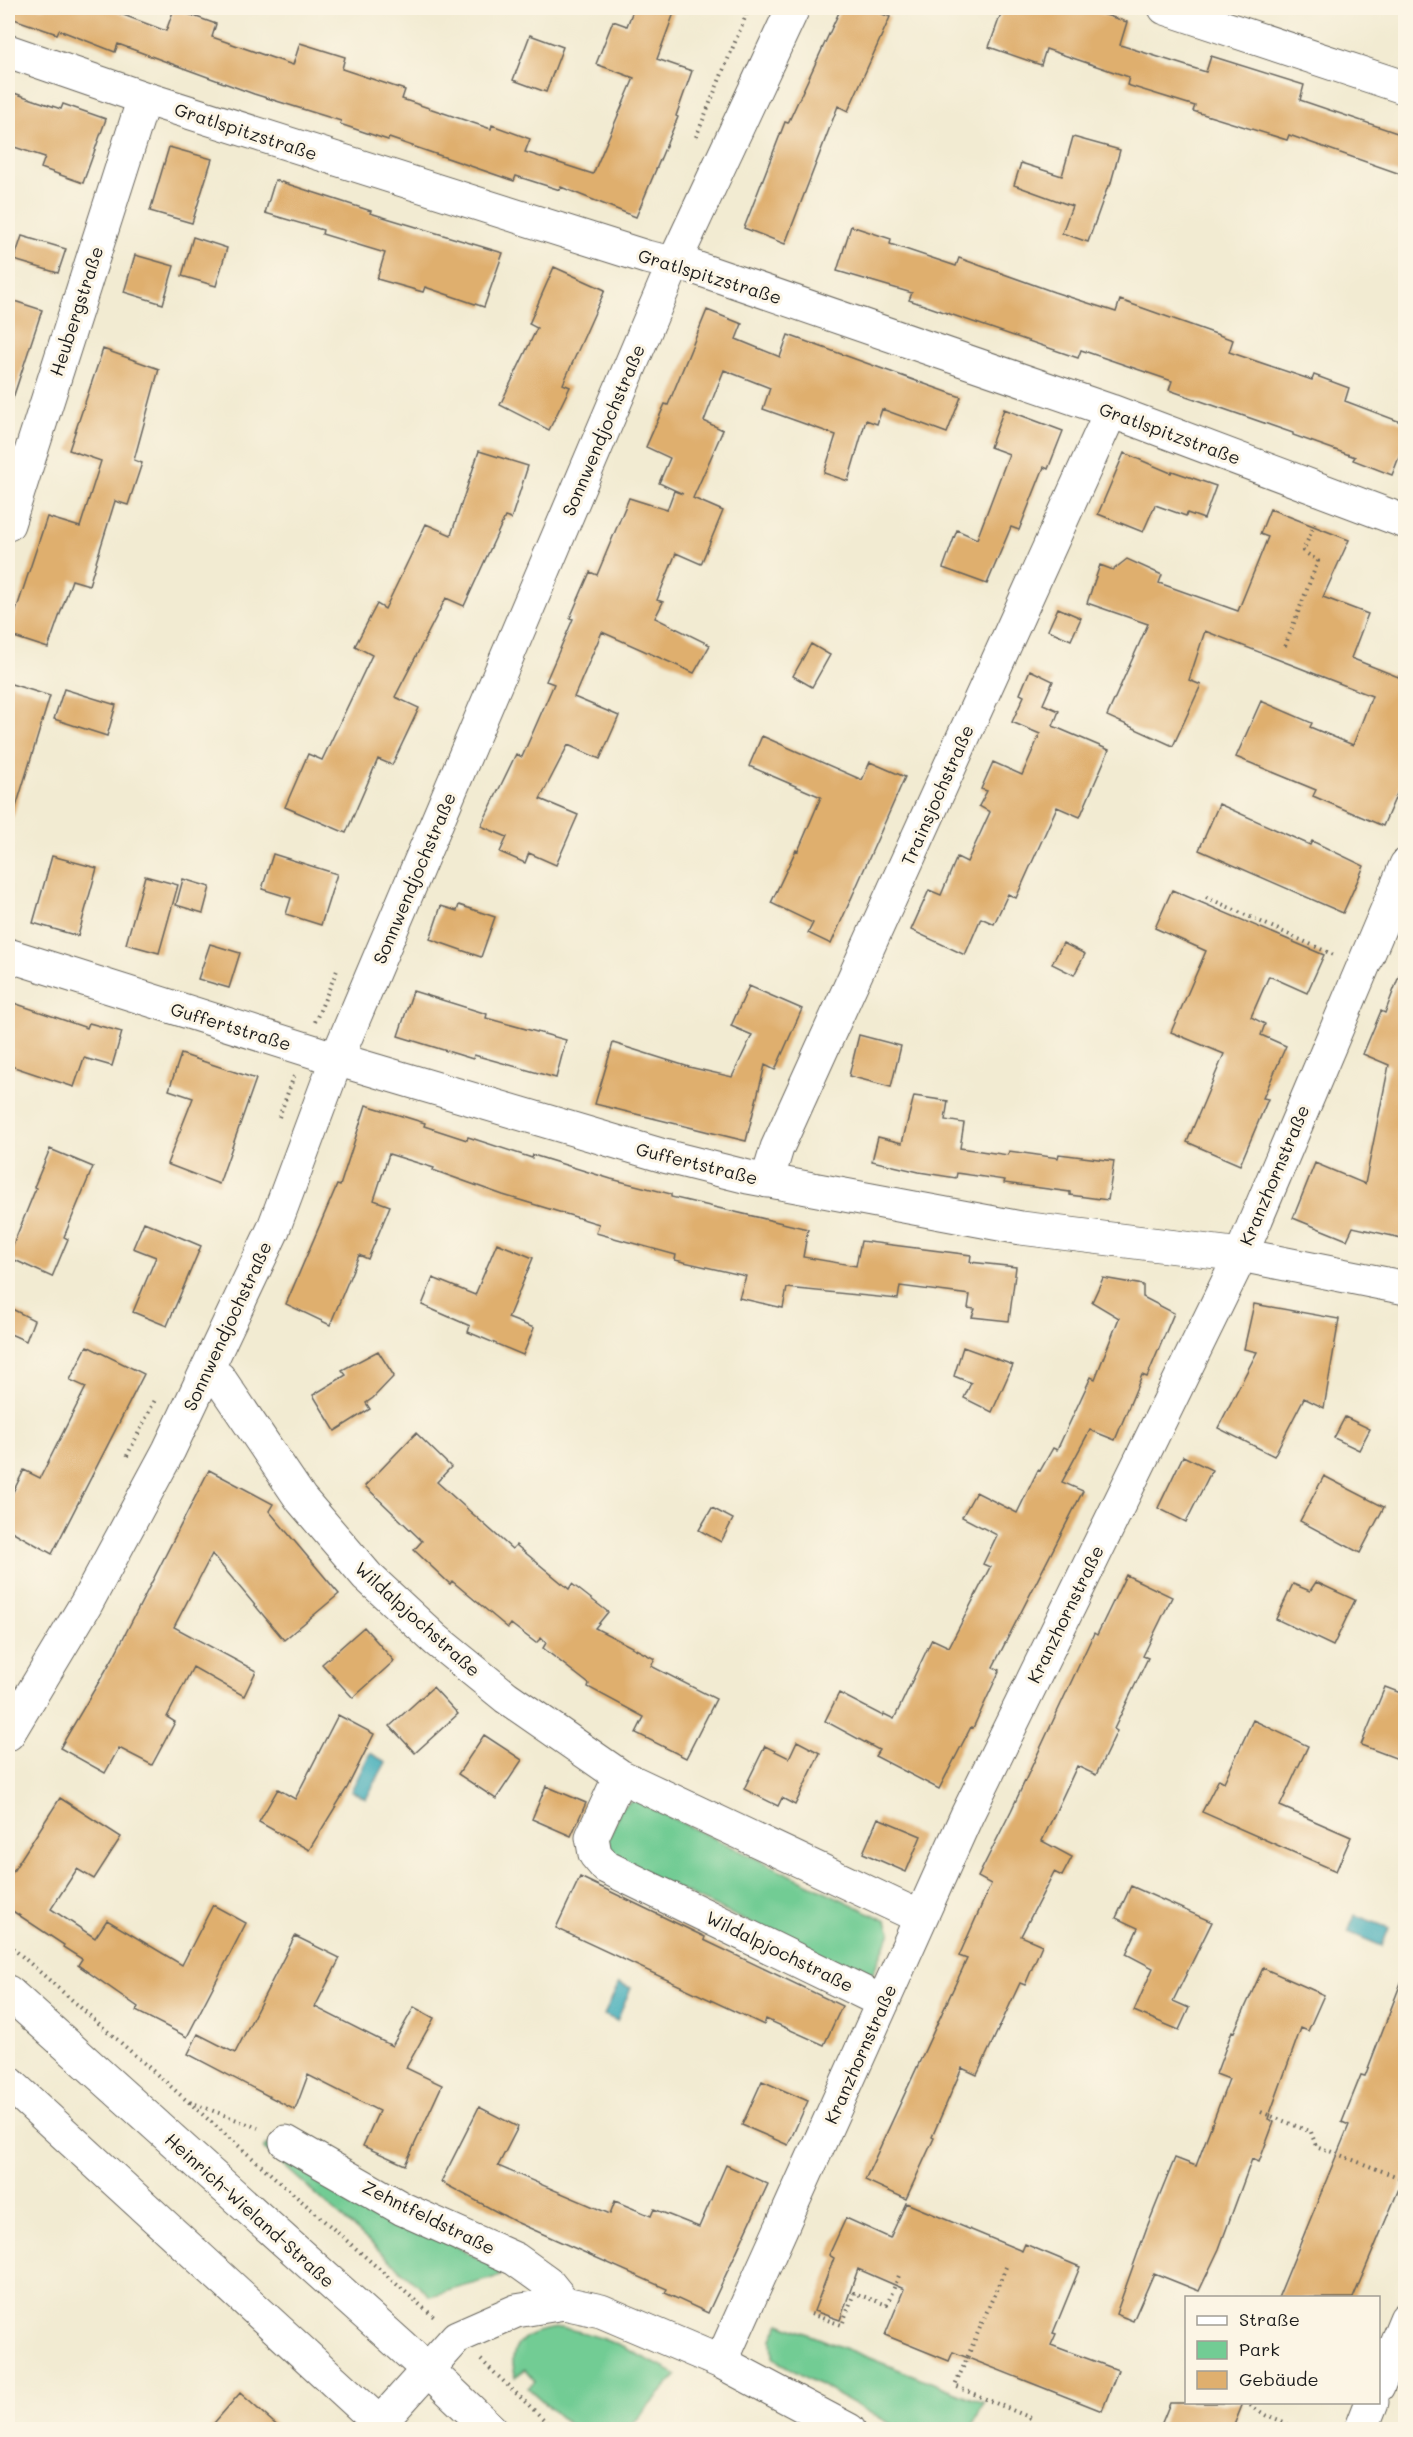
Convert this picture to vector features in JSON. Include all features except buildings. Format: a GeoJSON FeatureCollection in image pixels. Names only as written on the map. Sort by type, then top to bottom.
{"type":"FeatureCollection","features":[{"type":"Feature","properties":{"kind":"street","name":"Sonnwendjochstraße"},"geometry":{"type":"LineString","coordinates":[[8,1734],[87,1604],[169,1450],[273,1230],[337,1058],[674,263],[793,8]]}},
{"type":"Feature","properties":{"kind":"street"},"geometry":{"type":"LineString","coordinates":[[1165,8],[1406,88]]}},
{"type":"Feature","properties":{"kind":"street","name":"Gratlspitzstraße"},"geometry":{"type":"LineString","coordinates":[[8,51],[144,98],[646,257],[704,271],[1111,411],[1406,522]]}},
{"type":"Feature","properties":{"kind":"street","name":"Heubergstraße"},"geometry":{"type":"LineString","coordinates":[[8,524],[144,98]]}},
{"type":"Feature","properties":{"kind":"street","name":"Trainsjochstraße"},"geometry":{"type":"LineString","coordinates":[[767,1181],[777,1148],[1111,411]]}},
{"type":"Feature","properties":{"kind":"street","name":"Kranzhornstraße"},"geometry":{"type":"LineString","coordinates":[[721,2362],[970,1808],[1240,1255],[1406,865]]}},
{"type":"Feature","properties":{"kind":"street","name":"Guffertstraße"},"geometry":{"type":"LineString","coordinates":[[8,955],[337,1058],[664,1156],[767,1181],[1021,1228],[1240,1255],[1406,1288]]}},
{"type":"Feature","properties":{"kind":"street","name":"Wildalpjochstraße"},"geometry":{"type":"LineString","coordinates":[[207,1370],[219,1378],[301,1499],[367,1576],[436,1640],[506,1697],[620,1776],[920,1917]]}},
{"type":"Feature","properties":{"kind":"street","name":"Wildalpjochstraße"},"geometry":{"type":"LineString","coordinates":[[620,1776],[592,1837],[595,1854],[606,1867],[884,2002]]}},
{"type":"Feature","properties":{"kind":"street","name":"Heinrich-Wieland-Straße"},"geometry":{"type":"LineString","coordinates":[[8,1992],[428,2370],[491,2430]]}},
{"type":"Feature","properties":{"kind":"street"},"geometry":{"type":"LineString","coordinates":[[8,2082],[384,2426],[457,2337],[516,2311],[564,2303],[601,2311],[721,2362],[849,2430]]}},
{"type":"Feature","properties":{"kind":"street","name":"Zehntfeldstraße"},"geometry":{"type":"LineString","coordinates":[[286,2142],[403,2209],[515,2259],[547,2282],[564,2303]]}},
{"type":"Feature","properties":{"kind":"street"},"geometry":{"type":"LineString","coordinates":[[1380,2381],[1406,2319]]}},
{"type":"Feature","properties":{"kind":"street"},"geometry":{"type":"LineString","coordinates":[[1361,2430],[1372,2404]]}},
{"type":"Feature","properties":{"kind":"path"},"geometry":{"type":"LineString","coordinates":[[1285,646],[1318,561],[1303,551],[1328,493]]}},
{"type":"Feature","properties":{"kind":"path"},"geometry":{"type":"LineString","coordinates":[[1206,897],[1362,967]]}},
{"type":"Feature","properties":{"kind":"path"},"geometry":{"type":"LineString","coordinates":[[8,1944],[457,2337],[555,2430]]}},
{"type":"Feature","properties":{"kind":"path"},"geometry":{"type":"LineString","coordinates":[[186,2101],[262,2130],[286,2142]]}},
{"type":"Feature","properties":{"kind":"path"},"geometry":{"type":"LineString","coordinates":[[1261,2112],[1311,2132],[1316,2146],[1406,2180]]}},
{"type":"Feature","properties":{"kind":"path"},"geometry":{"type":"LineString","coordinates":[[1006,2267],[955,2386],[1031,2418]]}},
{"type":"Feature","properties":{"kind":"path"},"geometry":{"type":"LineString","coordinates":[[811,2314],[842,2325],[854,2293],[887,2305],[900,2273]]}},
{"type":"Feature","properties":{"kind":"path"},"geometry":{"type":"LineString","coordinates":[[1247,2404],[1267,2416],[1300,2430]]}},
{"type":"Feature","properties":{"kind":"green space"},"geometry":{"type":"Polygon","coordinates":[[[634,1800],[887,1921],[891,1932],[870,1979],[622,1863],[607,1843],[621,1807],[634,1800]]]}},
{"type":"Feature","properties":{"kind":"green space"},"geometry":{"type":"Polygon","coordinates":[[[268,2144],[498,2269],[500,2276],[430,2296],[264,2148],[268,2144]]]}},
{"type":"Feature","properties":{"kind":"green space"},"geometry":{"type":"Polygon","coordinates":[[[780,2323],[984,2403],[971,2429],[899,2429],[773,2357],[772,2339],[780,2323]]]}},
{"type":"Feature","properties":{"kind":"green space"},"geometry":{"type":"Polygon","coordinates":[[[560,2328],[606,2340],[677,2375],[628,2429],[574,2429],[528,2388],[535,2382],[524,2369],[516,2377],[513,2365],[514,2355],[522,2340],[539,2332],[560,2328]]]}},
{"type":"Feature","properties":{"kind":"water"},"geometry":{"type":"Polygon","coordinates":[[[370,1753],[386,1762],[366,1799],[351,1791],[370,1753]]]}},
{"type":"Feature","properties":{"kind":"water"},"geometry":{"type":"Polygon","coordinates":[[[1355,1915],[1389,1928],[1382,1946],[1348,1932],[1355,1915]]]}},
{"type":"Feature","properties":{"kind":"water"},"geometry":{"type":"Polygon","coordinates":[[[619,1983],[631,1988],[617,2021],[604,2015],[619,1983]]]}}]}
